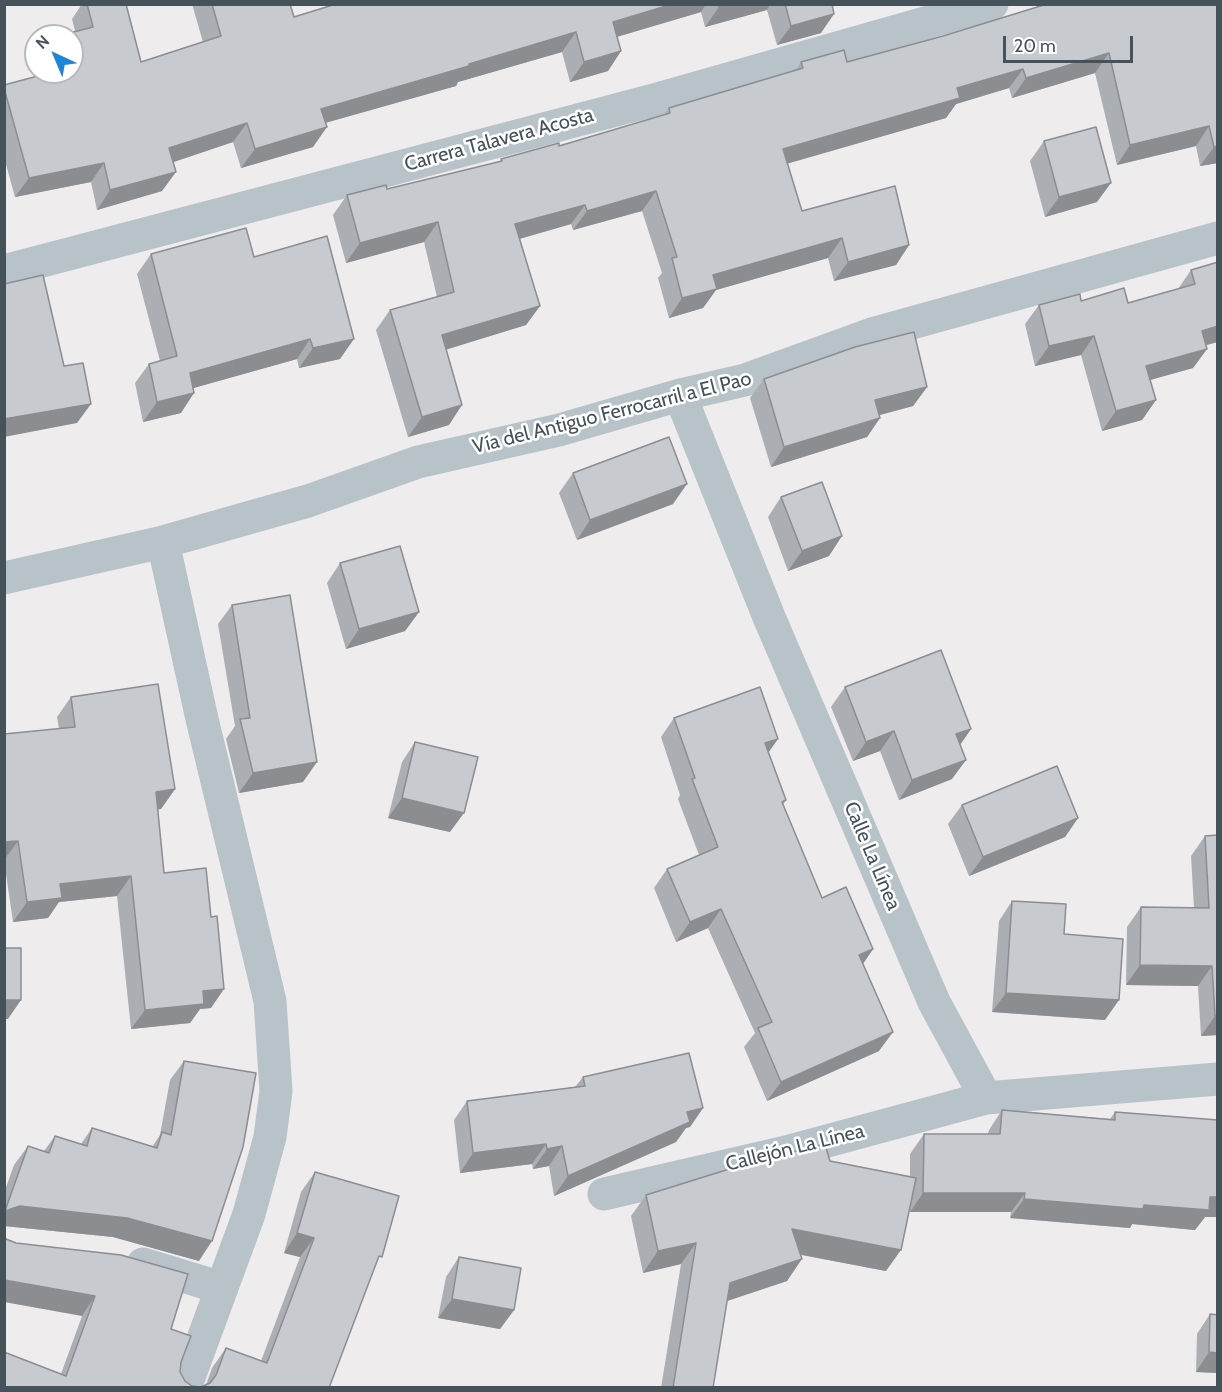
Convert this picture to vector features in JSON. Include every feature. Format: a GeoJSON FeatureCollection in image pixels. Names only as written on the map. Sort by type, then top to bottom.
{"type":"FeatureCollection","features":[{"type":"Feature","properties":{"kind":"street","name":"Carrera Talavera Acosta"},"geometry":{"type":"LineString","coordinates":[[4,271],[654,100],[992,4]]}},
{"type":"Feature","properties":{"kind":"street","name":"Vía del Antiguo Ferrocarril a El Pao"},"geometry":{"type":"LineString","coordinates":[[4,578],[164,542],[308,501],[418,462],[559,430],[680,395],[745,380],[872,334],[1218,238]]}},
{"type":"Feature","properties":{"kind":"street","name":"Calle La Línea"},"geometry":{"type":"LineString","coordinates":[[680,395],[769,617],[934,1002],[986,1098]]}},
{"type":"Feature","properties":{"kind":"street"},"geometry":{"type":"LineString","coordinates":[[164,542],[202,719],[270,1001],[276,1090],[270,1137],[249,1214],[185,1388]]}},
{"type":"Feature","properties":{"kind":"street"},"geometry":{"type":"LineString","coordinates":[[986,1098],[1218,1079]]}},
{"type":"Feature","properties":{"kind":"street","name":"Callejón La Línea"},"geometry":{"type":"LineString","coordinates":[[604,1194],[790,1151],[986,1098]]}},
{"type":"Feature","properties":{"kind":"street"},"geometry":{"type":"LineString","coordinates":[[111,1256],[222,1288]]}},
{"type":"Feature","properties":{"kind":"building"},"geometry":{"type":"Polygon","coordinates":[[[87,4],[126,4],[141,62],[221,36],[212,4],[290,4],[294,17],[336,4],[673,4],[613,22],[621,51],[584,62],[576,32],[321,109],[327,127],[255,149],[247,123],[169,148],[176,172],[110,190],[104,163],[29,178],[4,85],[24,80],[24,84],[84,84],[84,29],[93,27],[87,4]]]}},
{"type":"Feature","properties":{"kind":"building"},"geometry":{"type":"Polygon","coordinates":[[[785,4],[832,4],[834,14],[791,26],[785,4]]]}},
{"type":"Feature","properties":{"kind":"building"},"geometry":{"type":"Polygon","coordinates":[[[1047,4],[1218,4],[1218,146],[1214,147],[1209,126],[1130,145],[1109,53],[1026,78],[1023,69],[957,88],[960,98],[783,149],[802,211],[895,186],[909,245],[848,262],[842,238],[713,275],[717,289],[682,298],[672,258],[677,257],[656,191],[587,211],[585,205],[515,224],[540,306],[442,335],[462,405],[422,417],[390,310],[454,292],[438,222],[360,243],[347,195],[386,185],[387,189],[502,161],[501,159],[559,143],[559,146],[670,113],[669,108],[803,68],[801,62],[844,50],[847,62],[1047,4]]]}},
{"type":"Feature","properties":{"kind":"building"},"geometry":{"type":"Polygon","coordinates":[[[1096,127],[1111,183],[1059,197],[1044,141],[1096,127]]]}},
{"type":"Feature","properties":{"kind":"building"},"geometry":{"type":"Polygon","coordinates":[[[246,228],[254,257],[327,236],[354,339],[313,348],[310,339],[190,373],[194,393],[157,402],[149,364],[177,356],[151,254],[246,228]]]}},
{"type":"Feature","properties":{"kind":"building"},"geometry":{"type":"Polygon","coordinates":[[[1218,262],[1218,326],[1202,331],[1207,349],[1146,366],[1156,400],[1116,411],[1094,336],[1049,346],[1039,305],[1080,294],[1081,301],[1124,288],[1128,303],[1195,284],[1191,270],[1218,262]]]}},
{"type":"Feature","properties":{"kind":"building"},"geometry":{"type":"Polygon","coordinates":[[[43,275],[64,366],[83,363],[91,404],[4,419],[4,284],[43,275]]]}},
{"type":"Feature","properties":{"kind":"building"},"geometry":{"type":"Polygon","coordinates":[[[914,332],[927,387],[875,400],[880,418],[784,447],[764,379],[855,347],[914,332]]]}},
{"type":"Feature","properties":{"kind":"building"},"geometry":{"type":"Polygon","coordinates":[[[669,437],[687,484],[590,520],[573,473],[669,437]]]}},
{"type":"Feature","properties":{"kind":"building"},"geometry":{"type":"Polygon","coordinates":[[[822,482],[842,536],[802,551],[781,497],[822,482]]]}},
{"type":"Feature","properties":{"kind":"building"},"geometry":{"type":"Polygon","coordinates":[[[400,546],[419,612],[359,629],[340,563],[400,546]]]}},
{"type":"Feature","properties":{"kind":"building"},"geometry":{"type":"Polygon","coordinates":[[[290,595],[317,762],[253,773],[240,719],[250,718],[232,605],[290,595]]]}},
{"type":"Feature","properties":{"kind":"building"},"geometry":{"type":"Polygon","coordinates":[[[941,650],[971,729],[956,734],[966,760],[912,780],[894,731],[866,742],[845,687],[941,650]]]}},
{"type":"Feature","properties":{"kind":"building"},"geometry":{"type":"Polygon","coordinates":[[[158,684],[175,789],[156,792],[164,873],[206,868],[211,917],[217,916],[224,989],[203,991],[204,1004],[145,1010],[131,876],[60,884],[62,898],[27,902],[18,841],[4,842],[4,734],[75,727],[71,697],[158,684]]]}},
{"type":"Feature","properties":{"kind":"building"},"geometry":{"type":"Polygon","coordinates":[[[760,687],[778,739],[765,743],[786,800],[782,802],[822,898],[846,887],[873,949],[859,955],[893,1032],[781,1082],[758,1028],[772,1022],[721,909],[690,922],[667,869],[718,847],[692,779],[695,778],[674,718],[760,687]]]}},
{"type":"Feature","properties":{"kind":"building"},"geometry":{"type":"Polygon","coordinates":[[[415,742],[478,757],[464,813],[402,798],[415,742]]]}},
{"type":"Feature","properties":{"kind":"building"},"geometry":{"type":"Polygon","coordinates":[[[1057,766],[1078,818],[983,857],[962,805],[1057,766]]]}},
{"type":"Feature","properties":{"kind":"building"},"geometry":{"type":"Polygon","coordinates":[[[1218,835],[1218,1016],[1215,1016],[1212,966],[1140,965],[1141,907],[1209,908],[1205,836],[1218,835]]]}},
{"type":"Feature","properties":{"kind":"building"},"geometry":{"type":"Polygon","coordinates":[[[1012,901],[1066,904],[1064,934],[1123,939],[1119,1000],[1006,993],[1012,901]]]}},
{"type":"Feature","properties":{"kind":"building"},"geometry":{"type":"Polygon","coordinates":[[[4,948],[21,948],[21,1000],[4,1000],[4,948]]]}},
{"type":"Feature","properties":{"kind":"building"},"geometry":{"type":"Polygon","coordinates":[[[689,1053],[703,1108],[687,1112],[690,1122],[568,1176],[562,1146],[547,1149],[546,1144],[473,1153],[467,1101],[585,1086],[583,1077],[689,1053]]]}},
{"type":"Feature","properties":{"kind":"building"},"geometry":{"type":"Polygon","coordinates":[[[184,1061],[256,1073],[243,1147],[212,1241],[127,1218],[20,1206],[5,1211],[28,1146],[49,1153],[55,1136],[87,1146],[92,1128],[157,1148],[162,1132],[171,1135],[184,1061]]]}},
{"type":"Feature","properties":{"kind":"building"},"geometry":{"type":"Polygon","coordinates":[[[1002,1110],[1115,1120],[1115,1112],[1218,1120],[1218,1197],[1210,1197],[1209,1210],[1144,1205],[1143,1209],[1024,1199],[1025,1193],[923,1193],[924,1134],[1000,1134],[1002,1110]]]}},
{"type":"Feature","properties":{"kind":"building"},"geometry":{"type":"Polygon","coordinates":[[[825,1144],[830,1161],[916,1178],[901,1250],[792,1229],[802,1259],[730,1283],[713,1388],[673,1388],[696,1243],[658,1251],[646,1195],[755,1161],[825,1144]]]}},
{"type":"Feature","properties":{"kind":"building"},"geometry":{"type":"Polygon","coordinates":[[[315,1172],[399,1196],[382,1257],[379,1256],[329,1388],[4,1388],[4,1352],[66,1376],[95,1296],[4,1280],[4,1236],[16,1243],[121,1255],[188,1274],[171,1329],[191,1336],[181,1362],[180,1372],[185,1381],[192,1386],[201,1387],[210,1383],[216,1375],[226,1348],[267,1363],[314,1238],[297,1233],[315,1172]]]}},
{"type":"Feature","properties":{"kind":"building"},"geometry":{"type":"Polygon","coordinates":[[[459,1257],[521,1268],[514,1310],[452,1299],[459,1257]]]}},
{"type":"Feature","properties":{"kind":"building"},"geometry":{"type":"Polygon","coordinates":[[[1210,1314],[1218,1315],[1218,1353],[1209,1352],[1210,1314]]]}}]}
